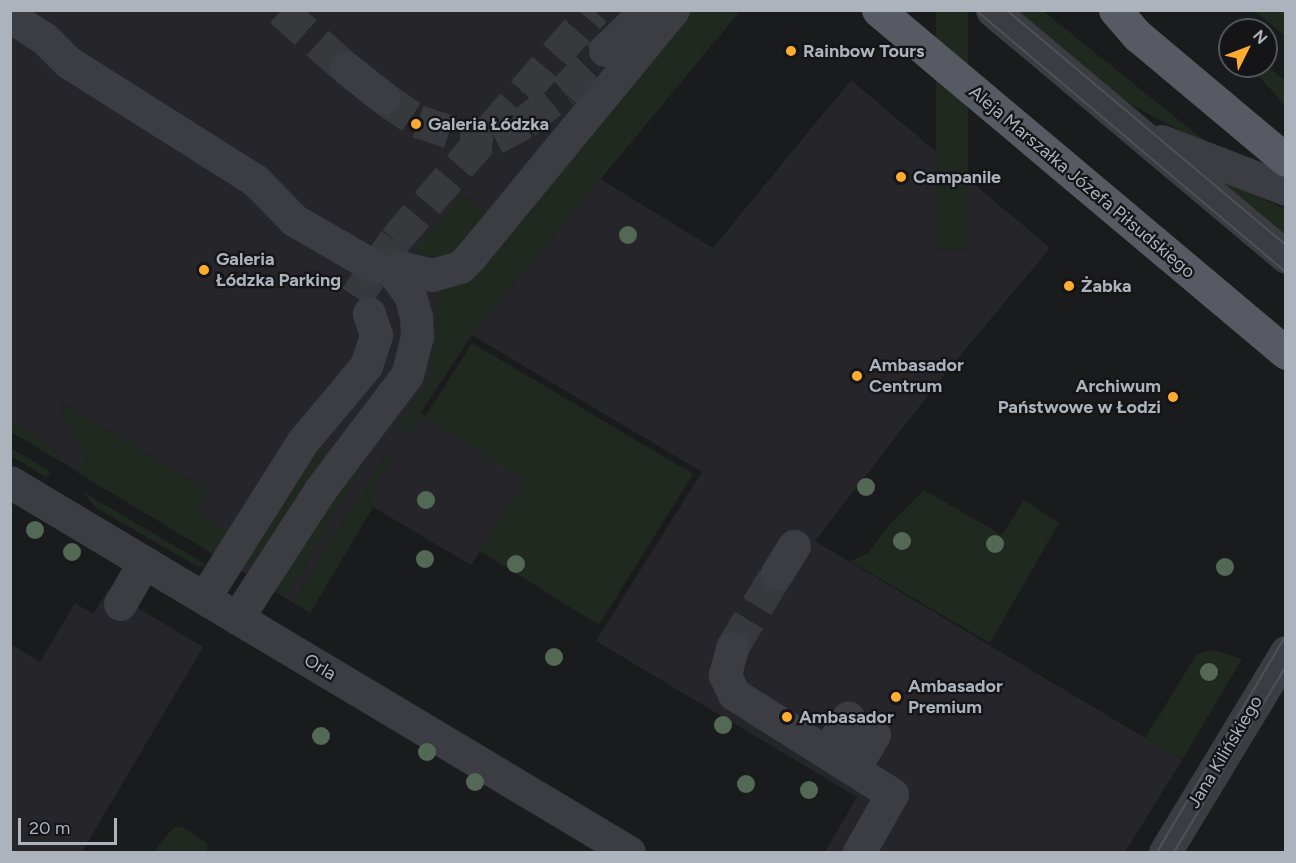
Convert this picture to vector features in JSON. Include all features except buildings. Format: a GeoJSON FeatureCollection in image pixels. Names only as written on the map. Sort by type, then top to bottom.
{"type":"FeatureCollection","features":[{"type":"Feature","properties":{"kind":"main road","name":"Aleja Marszałka Józefa Piłsudskiego"},"geometry":{"type":"LineString","coordinates":[[878,10],[1286,352]]}},
{"type":"Feature","properties":{"kind":"main road"},"geometry":{"type":"LineString","coordinates":[[1092,10],[1138,36]]}},
{"type":"Feature","properties":{"kind":"main road"},"geometry":{"type":"LineString","coordinates":[[1115,10],[1138,36],[1286,160]]}},
{"type":"Feature","properties":{"kind":"street"},"geometry":{"type":"LineString","coordinates":[[10,16],[45,39],[68,62],[255,180],[294,220],[390,269],[432,275],[460,267],[470,257],[646,10]]}},
{"type":"Feature","properties":{"kind":"street"},"geometry":{"type":"LineString","coordinates":[[609,65],[673,10]]}},
{"type":"Feature","properties":{"kind":"street"},"geometry":{"type":"LineString","coordinates":[[992,10],[1286,257]]}},
{"type":"Feature","properties":{"kind":"street"},"geometry":{"type":"LineString","coordinates":[[346,68],[384,98]]}},
{"type":"Feature","properties":{"kind":"street"},"geometry":{"type":"LineString","coordinates":[[1136,132],[1286,189]]}},
{"type":"Feature","properties":{"kind":"street"},"geometry":{"type":"LineString","coordinates":[[237,618],[320,490],[407,375],[417,336],[417,317],[410,295],[390,269]]}},
{"type":"Feature","properties":{"kind":"street"},"geometry":{"type":"LineString","coordinates":[[204,598],[303,441],[366,366],[375,335],[369,313]]}},
{"type":"Feature","properties":{"kind":"street","name":"Orla"},"geometry":{"type":"LineString","coordinates":[[10,482],[629,852]]}},
{"type":"Feature","properties":{"kind":"street"},"geometry":{"type":"LineString","coordinates":[[777,573],[794,546]]}},
{"type":"Feature","properties":{"kind":"street"},"geometry":{"type":"LineString","coordinates":[[120,604],[144,562]]}},
{"type":"Feature","properties":{"kind":"street"},"geometry":{"type":"LineString","coordinates":[[732,648],[726,675],[734,694],[841,759],[892,794],[859,852]]}},
{"type":"Feature","properties":{"kind":"street","name":"Jana Kilińskiego"},"geometry":{"type":"LineString","coordinates":[[1165,852],[1286,652]]}},
{"type":"Feature","properties":{"kind":"street"},"geometry":{"type":"LineString","coordinates":[[841,759],[861,727]]}},
{"type":"Feature","properties":{"kind":"shaded area"},"geometry":{"type":"Polygon","coordinates":[[[10,11],[740,11],[600,179],[713,248],[851,80],[1050,248],[939,381],[815,541],[1182,760],[1125,852],[825,852],[857,797],[596,641],[702,472],[472,335],[420,413],[526,481],[471,565],[373,507],[310,613],[11,431],[10,11]]]}},
{"type":"Feature","properties":{"kind":"shaded area"},"geometry":{"type":"Polygon","coordinates":[[[686,11],[740,11],[471,335],[407,434],[398,428],[429,378],[437,333],[436,282],[416,249],[462,194],[507,231],[686,11]]]}},
{"type":"Feature","properties":{"kind":"shaded area"},"geometry":{"type":"Polygon","coordinates":[[[936,11],[968,11],[968,250],[936,250],[936,11]]]}},
{"type":"Feature","properties":{"kind":"shaded area"},"geometry":{"type":"Polygon","coordinates":[[[1016,11],[1043,11],[1215,149],[1124,101],[1016,11]]]}},
{"type":"Feature","properties":{"kind":"shaded area"},"geometry":{"type":"Polygon","coordinates":[[[1255,11],[1285,11],[1285,36],[1278,30],[1278,18],[1263,18],[1255,11]]]}},
{"type":"Feature","properties":{"kind":"shaded area"},"geometry":{"type":"Polygon","coordinates":[[[1278,75],[1285,81],[1285,105],[1260,78],[1278,78],[1278,75]]]}},
{"type":"Feature","properties":{"kind":"shaded area"},"geometry":{"type":"Polygon","coordinates":[[[1207,171],[1285,209],[1285,237],[1207,171]]]}},
{"type":"Feature","properties":{"kind":"shaded area"},"geometry":{"type":"Polygon","coordinates":[[[472,343],[693,474],[599,625],[480,551],[526,481],[425,417],[472,343]]]}},
{"type":"Feature","properties":{"kind":"shaded area"},"geometry":{"type":"Polygon","coordinates":[[[62,403],[210,492],[197,511],[235,535],[220,558],[78,473],[85,452],[60,408],[62,403]]]}},
{"type":"Feature","properties":{"kind":"shaded area"},"geometry":{"type":"Polygon","coordinates":[[[10,421],[52,446],[58,451],[58,460],[11,432],[10,421]]]}},
{"type":"Feature","properties":{"kind":"shaded area"},"geometry":{"type":"Polygon","coordinates":[[[322,443],[326,449],[255,568],[240,559],[300,457],[322,443]]]}},
{"type":"Feature","properties":{"kind":"shaded area"},"geometry":{"type":"Polygon","coordinates":[[[10,448],[51,472],[46,477],[11,456],[10,448]]]}},
{"type":"Feature","properties":{"kind":"shaded area"},"geometry":{"type":"Polygon","coordinates":[[[383,458],[392,459],[376,485],[373,507],[310,613],[294,601],[383,458]]]}},
{"type":"Feature","properties":{"kind":"shaded area"},"geometry":{"type":"Polygon","coordinates":[[[366,461],[286,597],[268,587],[354,467],[366,461]]]}},
{"type":"Feature","properties":{"kind":"shaded area"},"geometry":{"type":"Polygon","coordinates":[[[924,490],[1002,535],[1024,500],[1059,523],[990,643],[850,561],[867,554],[891,523],[924,490]]]}},
{"type":"Feature","properties":{"kind":"shaded area"},"geometry":{"type":"Polygon","coordinates":[[[83,492],[207,565],[198,567],[95,507],[83,492]]]}},
{"type":"Feature","properties":{"kind":"shaded area"},"geometry":{"type":"Polygon","coordinates":[[[108,590],[203,647],[82,852],[11,852],[11,644],[40,662],[75,603],[93,614],[108,590]]]}},
{"type":"Feature","properties":{"kind":"shaded area"},"geometry":{"type":"Polygon","coordinates":[[[1213,650],[1242,659],[1182,760],[1145,738],[1197,654],[1213,650]]]}},
{"type":"Feature","properties":{"kind":"shaded area"},"geometry":{"type":"Polygon","coordinates":[[[174,827],[182,827],[207,843],[207,852],[154,852],[174,827]]]}},
{"type":"Feature","properties":{"kind":"tunnel"},"geometry":{"type":"LineString","coordinates":[[281,10],[346,68]]}},
{"type":"Feature","properties":{"kind":"tunnel"},"geometry":{"type":"LineString","coordinates":[[356,297],[395,240],[594,10]]}},
{"type":"Feature","properties":{"kind":"tunnel"},"geometry":{"type":"LineString","coordinates":[[384,98],[418,121],[460,135],[495,138],[525,122],[564,91],[605,50]]}},
{"type":"Feature","properties":{"kind":"tunnel"},"geometry":{"type":"LineString","coordinates":[[732,648],[777,573]]}},
{"type":"Feature","properties":{"kind":"tram line"},"geometry":{"type":"LineString","coordinates":[[976,10],[1286,272]]}},
{"type":"Feature","properties":{"kind":"tram line"},"geometry":{"type":"LineString","coordinates":[[1007,10],[1286,245]]}},
{"type":"Feature","properties":{"kind":"tram line"},"geometry":{"type":"LineString","coordinates":[[1157,852],[1286,636]]}},
{"type":"Feature","properties":{"kind":"tram line"},"geometry":{"type":"LineString","coordinates":[[1174,852],[1286,666]]}},
{"type":"Feature","properties":{"kind":"place","name":"Rainbow Tours"},"geometry":{"type":"Point","coordinates":[791,51]}},
{"type":"Feature","properties":{"kind":"place","name":"Galeria Łódzka"},"geometry":{"type":"Point","coordinates":[416,124]}},
{"type":"Feature","properties":{"kind":"place","name":"Campanile"},"geometry":{"type":"Point","coordinates":[901,177]}},
{"type":"Feature","properties":{"kind":"place","name":"Galeria Łódzka Parking"},"geometry":{"type":"Point","coordinates":[204,270]}},
{"type":"Feature","properties":{"kind":"place","name":"Żabka"},"geometry":{"type":"Point","coordinates":[1069,286]}},
{"type":"Feature","properties":{"kind":"place","name":"Ambasador Centrum"},"geometry":{"type":"Point","coordinates":[857,376]}},
{"type":"Feature","properties":{"kind":"place","name":"Archiwum Państwowe w Łodzi"},"geometry":{"type":"Point","coordinates":[1173,397]}},
{"type":"Feature","properties":{"kind":"place","name":"Ambasador Premium"},"geometry":{"type":"Point","coordinates":[896,697]}},
{"type":"Feature","properties":{"kind":"place","name":"Ambasador"},"geometry":{"type":"Point","coordinates":[787,717]}}]}
